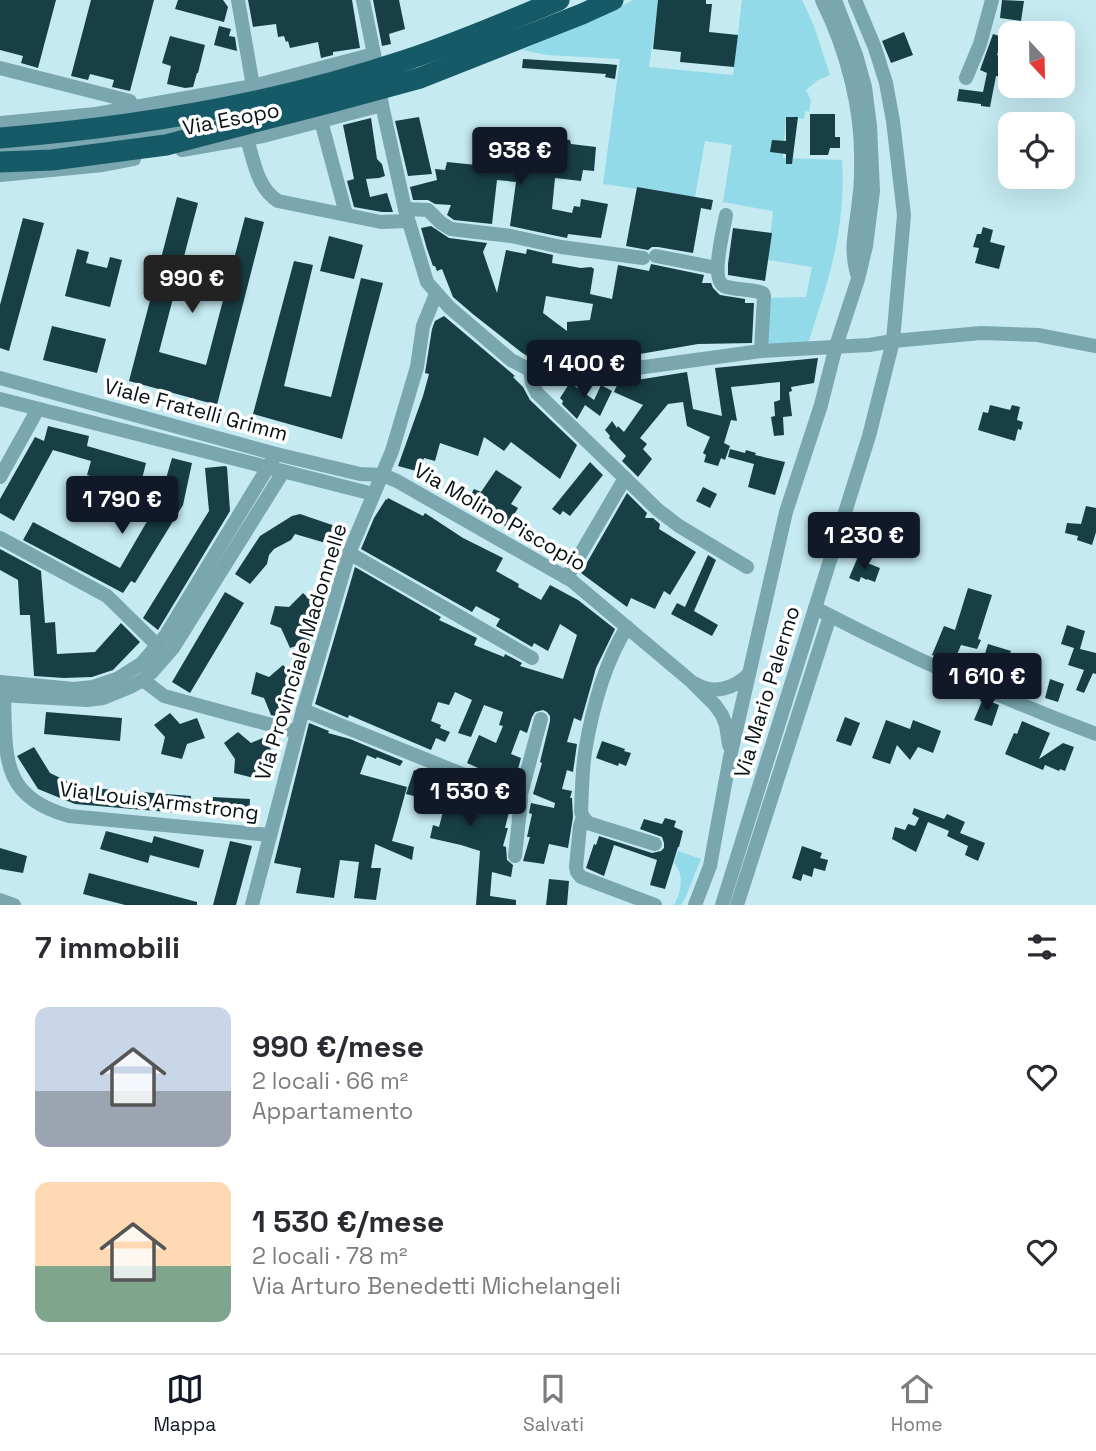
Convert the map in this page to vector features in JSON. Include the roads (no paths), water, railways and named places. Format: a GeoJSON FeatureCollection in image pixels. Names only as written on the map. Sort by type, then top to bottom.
{"type":"FeatureCollection","features":[{"type":"Feature","properties":{"kind":"highway"},"geometry":{"type":"LineString","coordinates":[[0,138],[146,122],[234,106],[320,85],[404,61],[486,31],[559,0]]}},
{"type":"Feature","properties":{"kind":"highway"},"geometry":{"type":"LineString","coordinates":[[0,162],[52,160],[166,145],[328,103],[420,78],[613,0]]}},
{"type":"Feature","properties":{"kind":"street"},"geometry":{"type":"LineString","coordinates":[[239,0],[253,86]]}},
{"type":"Feature","properties":{"kind":"street"},"geometry":{"type":"LineString","coordinates":[[363,0],[406,215],[427,282],[449,307],[512,360],[530,370],[546,374],[586,375],[761,351],[869,345],[981,333],[1038,335],[1096,346]]}},
{"type":"Feature","properties":{"kind":"street"},"geometry":{"type":"LineString","coordinates":[[822,0],[841,45],[852,83],[860,130],[862,164],[852,254],[858,279]]}},
{"type":"Feature","properties":{"kind":"street","name":"Via Mario Palermo"},"geometry":{"type":"LineString","coordinates":[[695,905],[710,866],[730,757],[786,512],[821,405],[866,246],[873,191],[870,126],[865,87],[835,0]]}},
{"type":"Feature","properties":{"kind":"street","name":"Via Mario Palermo"},"geometry":{"type":"LineString","coordinates":[[722,905],[869,436],[892,341],[904,215],[886,83],[855,0]]}},
{"type":"Feature","properties":{"kind":"street"},"geometry":{"type":"LineString","coordinates":[[966,78],[980,44],[992,0]]}},
{"type":"Feature","properties":{"kind":"street","name":"Via Esopo"},"geometry":{"type":"LineString","coordinates":[[0,123],[96,114],[253,86],[374,54]]}},
{"type":"Feature","properties":{"kind":"street"},"geometry":{"type":"LineString","coordinates":[[358,59],[366,109]]}},
{"type":"Feature","properties":{"kind":"street"},"geometry":{"type":"LineString","coordinates":[[0,68],[130,101]]}},
{"type":"Feature","properties":{"kind":"street","name":"Via Esopo"},"geometry":{"type":"LineString","coordinates":[[0,150],[84,145],[221,121],[361,84]]}},
{"type":"Feature","properties":{"kind":"street"},"geometry":{"type":"LineString","coordinates":[[92,91],[103,164]]}},
{"type":"Feature","properties":{"kind":"street","name":"Via Esopo"},"geometry":{"type":"LineString","coordinates":[[0,175],[103,164],[247,139],[382,105]]}},
{"type":"Feature","properties":{"kind":"street"},"geometry":{"type":"LineString","coordinates":[[321,121],[346,214]]}},
{"type":"Feature","properties":{"kind":"street"},"geometry":{"type":"LineString","coordinates":[[247,139],[260,182],[271,197],[278,201],[381,222],[428,210],[451,229],[717,268]]}},
{"type":"Feature","properties":{"kind":"street"},"geometry":{"type":"LineString","coordinates":[[726,215],[717,268],[718,279],[724,286],[764,294],[761,351]]}},
{"type":"Feature","properties":{"kind":"street","name":"Via Provinciale Madonnelle"},"geometry":{"type":"LineString","coordinates":[[252,905],[303,710],[349,553],[392,451],[417,367],[425,319],[436,294]]}},
{"type":"Feature","properties":{"kind":"street"},"geometry":{"type":"LineString","coordinates":[[530,370],[537,393],[668,518],[747,567]]}},
{"type":"Feature","properties":{"kind":"street","name":"Viale Fratelli Grimm"},"geometry":{"type":"LineString","coordinates":[[0,378],[276,454],[360,474],[383,475]]}},
{"type":"Feature","properties":{"kind":"street","name":"Viale Fratelli Grimm"},"geometry":{"type":"LineString","coordinates":[[0,399],[373,494]]}},
{"type":"Feature","properties":{"kind":"street"},"geometry":{"type":"LineString","coordinates":[[0,477],[38,409]]}},
{"type":"Feature","properties":{"kind":"street"},"geometry":{"type":"LineString","coordinates":[[1,691],[93,687],[125,675],[141,664],[166,635],[276,454]]}},
{"type":"Feature","properties":{"kind":"street"},"geometry":{"type":"LineString","coordinates":[[1,691],[72,699],[103,698],[144,680],[173,648],[284,472],[276,454]]}},
{"type":"Feature","properties":{"kind":"street","name":"Via Molino Piscopio"},"geometry":{"type":"LineString","coordinates":[[383,475],[567,577],[692,682],[715,705],[722,715],[729,737],[730,757]]}},
{"type":"Feature","properties":{"kind":"street"},"geometry":{"type":"LineString","coordinates":[[567,577],[625,478]]}},
{"type":"Feature","properties":{"kind":"street"},"geometry":{"type":"LineString","coordinates":[[0,538],[107,596],[158,646]]}},
{"type":"Feature","properties":{"kind":"street"},"geometry":{"type":"LineString","coordinates":[[349,553],[532,658]]}},
{"type":"Feature","properties":{"kind":"street"},"geometry":{"type":"LineString","coordinates":[[815,608],[891,647],[1096,734]]}},
{"type":"Feature","properties":{"kind":"street"},"geometry":{"type":"LineString","coordinates":[[737,905],[831,616]]}},
{"type":"Feature","properties":{"kind":"street"},"geometry":{"type":"LineString","coordinates":[[626,626],[609,658],[592,719],[584,753],[581,812],[588,823],[654,844]]}},
{"type":"Feature","properties":{"kind":"street"},"geometry":{"type":"LineString","coordinates":[[692,682],[714,690],[729,687],[749,674]]}},
{"type":"Feature","properties":{"kind":"street"},"geometry":{"type":"LineString","coordinates":[[144,680],[164,696],[297,732]]}},
{"type":"Feature","properties":{"kind":"street","name":"Via Louis Armstrong"},"geometry":{"type":"LineString","coordinates":[[1,691],[8,769],[21,790],[32,801],[46,809],[69,816],[270,835]]}},
{"type":"Feature","properties":{"kind":"street"},"geometry":{"type":"LineString","coordinates":[[303,710],[520,798]]}},
{"type":"Feature","properties":{"kind":"street"},"geometry":{"type":"LineString","coordinates":[[515,856],[520,798],[541,719]]}},
{"type":"Feature","properties":{"kind":"street"},"geometry":{"type":"LineString","coordinates":[[583,817],[576,867],[581,877],[655,905]]}},
{"type":"Feature","properties":{"kind":"street"},"geometry":{"type":"LineString","coordinates":[[0,900],[14,905]]}}]}
